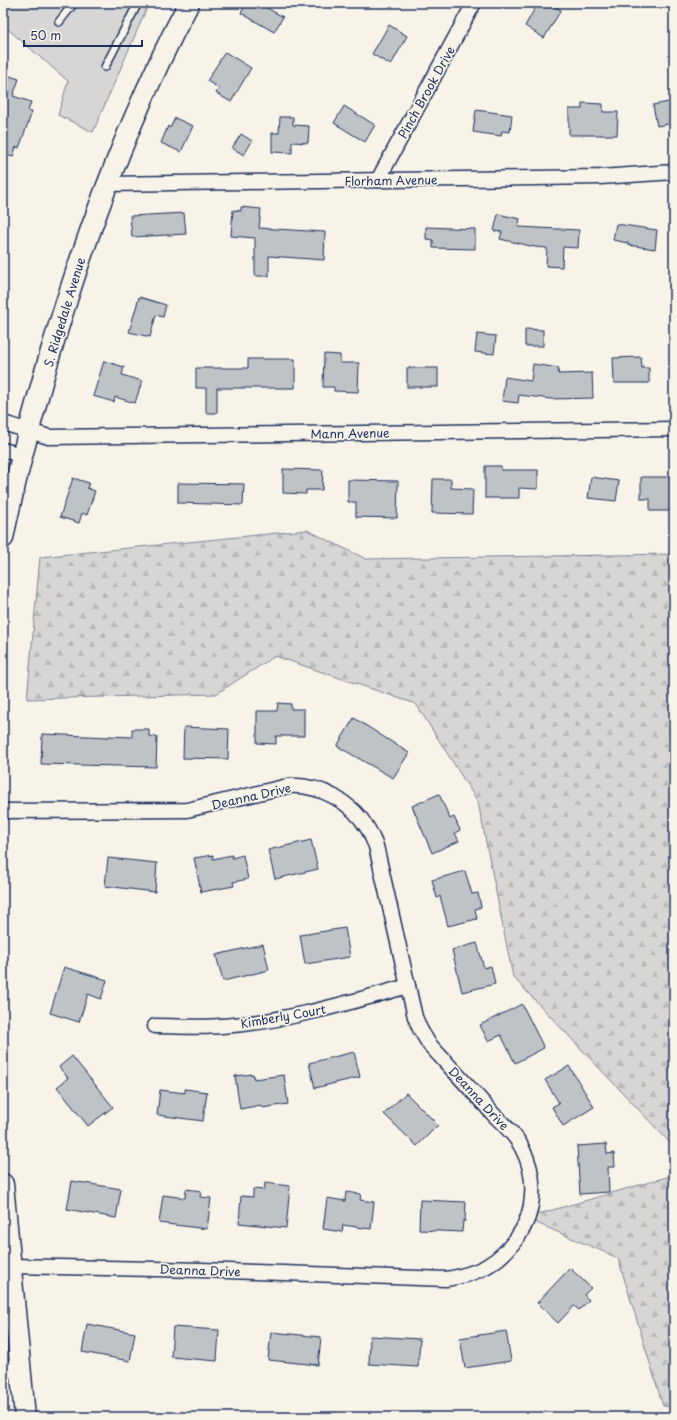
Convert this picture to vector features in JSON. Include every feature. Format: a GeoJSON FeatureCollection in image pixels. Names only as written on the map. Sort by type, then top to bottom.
{"type":"FeatureCollection","features":[{"type":"Feature","properties":{"kind":"main road","name":"S. Ridgedale Avenue"},"geometry":{"type":"LineString","coordinates":[[3,538],[12,452],[28,430],[82,253],[107,184],[145,92],[189,3]]}},
{"type":"Feature","properties":{"kind":"main road"},"geometry":{"type":"LineString","coordinates":[[3,1184],[11,1266],[12,1370],[25,1417]]}},
{"type":"Feature","properties":{"kind":"street","name":"Pinch Brook Drive"},"geometry":{"type":"LineString","coordinates":[[378,180],[474,3]]}},
{"type":"Feature","properties":{"kind":"street","name":"Florham Avenue"},"geometry":{"type":"LineString","coordinates":[[107,184],[600,177],[674,172]]}},
{"type":"Feature","properties":{"kind":"street","name":"Mann Avenue"},"geometry":{"type":"LineString","coordinates":[[3,423],[49,437],[674,429]]}},
{"type":"Feature","properties":{"kind":"street","name":"Deanna Drive"},"geometry":{"type":"LineString","coordinates":[[3,811],[187,810],[288,786],[305,786],[322,791],[344,803],[358,815],[369,829],[376,846],[415,1017],[420,1029],[429,1044],[518,1141],[529,1164],[532,1179],[532,1197],[529,1214],[520,1234],[496,1261],[481,1270],[464,1276],[446,1279],[202,1270],[11,1266]]}},
{"type":"Feature","properties":{"kind":"street","name":"Kimberly Court"},"geometry":{"type":"LineString","coordinates":[[155,1026],[221,1026],[267,1020],[327,1009],[408,986]]}},
{"type":"Feature","properties":{"kind":"lane"},"geometry":{"type":"LineString","coordinates":[[59,22],[74,3]]}},
{"type":"Feature","properties":{"kind":"lane"},"geometry":{"type":"LineString","coordinates":[[105,67],[138,3]]}},
{"type":"Feature","properties":{"kind":"green space"},"geometry":{"type":"Polygon","coordinates":[[[3,3],[149,3],[93,132],[58,115],[68,81],[3,25],[3,3]]]}},
{"type":"Feature","properties":{"kind":"green space"},"geometry":{"type":"Polygon","coordinates":[[[307,530],[366,559],[674,554],[674,1147],[513,977],[478,802],[416,704],[275,656],[216,694],[27,699],[40,557],[307,530]]]}},
{"type":"Feature","properties":{"kind":"green space"},"geometry":{"type":"Polygon","coordinates":[[[674,1175],[674,1407],[663,1406],[618,1258],[525,1218],[674,1175]]]}},
{"type":"Feature","properties":{"kind":"building"},"geometry":{"type":"Polygon","coordinates":[[[246,3],[270,3],[267,8],[283,17],[274,32],[241,13],[246,3]]]}},
{"type":"Feature","properties":{"kind":"building"},"geometry":{"type":"Polygon","coordinates":[[[538,3],[549,3],[561,10],[544,38],[525,26],[538,3]]]}},
{"type":"Feature","properties":{"kind":"building"},"geometry":{"type":"Polygon","coordinates":[[[389,25],[407,36],[391,65],[372,54],[389,25]]]}},
{"type":"Feature","properties":{"kind":"building"},"geometry":{"type":"Polygon","coordinates":[[[225,52],[251,68],[231,102],[216,93],[219,88],[207,81],[225,52]]]}},
{"type":"Feature","properties":{"kind":"building"},"geometry":{"type":"Polygon","coordinates":[[[3,74],[19,79],[13,96],[31,102],[28,111],[32,112],[19,148],[16,147],[13,157],[3,154],[3,74]]]}},
{"type":"Feature","properties":{"kind":"building"},"geometry":{"type":"Polygon","coordinates":[[[674,101],[674,123],[657,126],[653,105],[674,101]]]}},
{"type":"Feature","properties":{"kind":"building"},"geometry":{"type":"Polygon","coordinates":[[[582,103],[603,104],[603,112],[618,112],[617,135],[569,135],[569,109],[582,109],[582,103]]]}},
{"type":"Feature","properties":{"kind":"building"},"geometry":{"type":"Polygon","coordinates":[[[344,106],[375,125],[365,142],[334,123],[344,106]]]}},
{"type":"Feature","properties":{"kind":"building"},"geometry":{"type":"Polygon","coordinates":[[[476,110],[512,115],[510,132],[502,131],[501,136],[473,132],[476,110]]]}},
{"type":"Feature","properties":{"kind":"building"},"geometry":{"type":"Polygon","coordinates":[[[280,117],[293,117],[293,125],[309,126],[308,143],[292,142],[292,153],[272,152],[272,133],[279,133],[280,117]]]}},
{"type":"Feature","properties":{"kind":"building"},"geometry":{"type":"Polygon","coordinates":[[[175,118],[193,126],[181,152],[161,143],[168,126],[170,128],[175,118]]]}},
{"type":"Feature","properties":{"kind":"building"},"geometry":{"type":"Polygon","coordinates":[[[241,134],[252,141],[244,155],[232,148],[241,134]]]}},
{"type":"Feature","properties":{"kind":"building"},"geometry":{"type":"Polygon","coordinates":[[[241,207],[261,209],[259,228],[325,232],[324,260],[269,256],[269,276],[255,276],[255,238],[231,236],[233,210],[241,211],[241,207]]]}},
{"type":"Feature","properties":{"kind":"building"},"geometry":{"type":"Polygon","coordinates":[[[184,213],[186,234],[132,237],[130,216],[184,213]]]}},
{"type":"Feature","properties":{"kind":"building"},"geometry":{"type":"Polygon","coordinates":[[[498,214],[520,219],[518,227],[579,230],[578,248],[563,247],[562,267],[546,266],[547,248],[535,247],[500,239],[502,232],[494,231],[498,214]]]}},
{"type":"Feature","properties":{"kind":"building"},"geometry":{"type":"Polygon","coordinates":[[[616,224],[657,230],[655,249],[628,245],[628,243],[613,240],[616,224]]]}},
{"type":"Feature","properties":{"kind":"building"},"geometry":{"type":"Polygon","coordinates":[[[426,227],[475,229],[475,249],[433,248],[433,240],[426,239],[426,227]]]}},
{"type":"Feature","properties":{"kind":"building"},"geometry":{"type":"Polygon","coordinates":[[[139,297],[166,305],[163,317],[156,315],[150,337],[129,332],[139,297]]]}},
{"type":"Feature","properties":{"kind":"building"},"geometry":{"type":"Polygon","coordinates":[[[525,329],[543,330],[543,346],[525,346],[525,329]]]}},
{"type":"Feature","properties":{"kind":"building"},"geometry":{"type":"Polygon","coordinates":[[[477,334],[496,336],[494,354],[475,352],[477,334]]]}},
{"type":"Feature","properties":{"kind":"building"},"geometry":{"type":"Polygon","coordinates":[[[324,354],[340,355],[340,363],[359,363],[358,392],[334,391],[334,387],[323,387],[324,354]]]}},
{"type":"Feature","properties":{"kind":"building"},"geometry":{"type":"Polygon","coordinates":[[[641,357],[642,368],[649,368],[649,383],[614,383],[613,358],[641,357]]]}},
{"type":"Feature","properties":{"kind":"building"},"geometry":{"type":"Polygon","coordinates":[[[248,359],[295,359],[295,388],[217,388],[217,413],[206,413],[206,388],[196,388],[196,368],[248,368],[248,359]]]}},
{"type":"Feature","properties":{"kind":"building"},"geometry":{"type":"Polygon","coordinates":[[[104,361],[124,367],[122,375],[142,381],[135,403],[115,397],[114,402],[93,396],[104,361]]]}},
{"type":"Feature","properties":{"kind":"building"},"geometry":{"type":"Polygon","coordinates":[[[533,364],[559,368],[558,374],[592,373],[593,398],[551,399],[519,395],[518,403],[502,401],[505,377],[531,381],[533,364]]]}},
{"type":"Feature","properties":{"kind":"building"},"geometry":{"type":"Polygon","coordinates":[[[407,368],[438,368],[438,387],[407,387],[407,368]]]}},
{"type":"Feature","properties":{"kind":"building"},"geometry":{"type":"Polygon","coordinates":[[[485,466],[501,466],[501,470],[538,470],[538,489],[519,488],[519,498],[485,498],[485,466]]]}},
{"type":"Feature","properties":{"kind":"building"},"geometry":{"type":"Polygon","coordinates":[[[283,469],[323,470],[322,490],[306,490],[306,494],[283,493],[283,469]]]}},
{"type":"Feature","properties":{"kind":"building"},"geometry":{"type":"Polygon","coordinates":[[[591,477],[619,481],[616,501],[588,498],[591,477]]]}},
{"type":"Feature","properties":{"kind":"building"},"geometry":{"type":"Polygon","coordinates":[[[641,477],[674,477],[674,511],[650,511],[650,499],[641,499],[641,477]]]}},
{"type":"Feature","properties":{"kind":"building"},"geometry":{"type":"Polygon","coordinates":[[[73,478],[89,483],[87,488],[95,491],[87,515],[82,513],[79,523],[60,517],[73,478]]]}},
{"type":"Feature","properties":{"kind":"building"},"geometry":{"type":"Polygon","coordinates":[[[433,479],[451,479],[451,488],[473,489],[472,514],[432,513],[433,479]]]}},
{"type":"Feature","properties":{"kind":"building"},"geometry":{"type":"Polygon","coordinates":[[[348,480],[398,481],[397,518],[356,517],[356,502],[348,502],[348,480]]]}},
{"type":"Feature","properties":{"kind":"building"},"geometry":{"type":"Polygon","coordinates":[[[178,483],[244,484],[243,505],[178,503],[178,483]]]}},
{"type":"Feature","properties":{"kind":"building"},"geometry":{"type":"Polygon","coordinates":[[[278,703],[291,704],[291,709],[304,709],[304,736],[276,736],[276,744],[257,743],[257,711],[277,711],[278,703]]]}},
{"type":"Feature","properties":{"kind":"building"},"geometry":{"type":"Polygon","coordinates":[[[354,718],[409,753],[393,778],[337,746],[354,718]]]}},
{"type":"Feature","properties":{"kind":"building"},"geometry":{"type":"Polygon","coordinates":[[[184,727],[229,729],[228,759],[183,758],[184,727]]]}},
{"type":"Feature","properties":{"kind":"building"},"geometry":{"type":"Polygon","coordinates":[[[132,729],[149,729],[149,736],[157,737],[156,767],[41,764],[42,734],[132,737],[132,729]]]}},
{"type":"Feature","properties":{"kind":"building"},"geometry":{"type":"Polygon","coordinates":[[[439,794],[450,819],[454,817],[460,830],[455,833],[459,841],[432,853],[412,806],[439,794]]]}},
{"type":"Feature","properties":{"kind":"building"},"geometry":{"type":"Polygon","coordinates":[[[311,840],[318,869],[275,879],[268,850],[311,840]]]}},
{"type":"Feature","properties":{"kind":"building"},"geometry":{"type":"Polygon","coordinates":[[[213,855],[213,859],[232,855],[232,858],[243,855],[248,879],[233,882],[234,886],[201,892],[194,858],[213,855]]]}},
{"type":"Feature","properties":{"kind":"building"},"geometry":{"type":"Polygon","coordinates":[[[108,858],[157,863],[155,892],[105,886],[108,858]]]}},
{"type":"Feature","properties":{"kind":"building"},"geometry":{"type":"Polygon","coordinates":[[[465,871],[472,894],[478,893],[481,907],[475,909],[477,919],[448,926],[440,896],[437,898],[432,880],[465,871]]]}},
{"type":"Feature","properties":{"kind":"building"},"geometry":{"type":"Polygon","coordinates":[[[345,928],[350,957],[305,964],[300,935],[345,928]]]}},
{"type":"Feature","properties":{"kind":"building"},"geometry":{"type":"Polygon","coordinates":[[[477,943],[484,968],[491,966],[495,984],[462,992],[452,950],[477,943]]]}},
{"type":"Feature","properties":{"kind":"building"},"geometry":{"type":"Polygon","coordinates":[[[263,944],[269,970],[223,981],[216,955],[263,944]]]}},
{"type":"Feature","properties":{"kind":"building"},"geometry":{"type":"Polygon","coordinates":[[[64,967],[107,980],[101,999],[88,994],[79,1022],[50,1013],[64,967]]]}},
{"type":"Feature","properties":{"kind":"building"},"geometry":{"type":"Polygon","coordinates":[[[522,1004],[544,1048],[515,1063],[501,1035],[488,1041],[480,1025],[522,1004]]]}},
{"type":"Feature","properties":{"kind":"building"},"geometry":{"type":"Polygon","coordinates":[[[354,1052],[360,1077],[315,1088],[309,1063],[354,1052]]]}},
{"type":"Feature","properties":{"kind":"building"},"geometry":{"type":"Polygon","coordinates":[[[72,1056],[113,1107],[88,1126],[57,1087],[68,1078],[59,1067],[72,1056]]]}},
{"type":"Feature","properties":{"kind":"building"},"geometry":{"type":"Polygon","coordinates":[[[569,1066],[594,1107],[563,1126],[552,1107],[559,1103],[545,1080],[569,1066]]]}},
{"type":"Feature","properties":{"kind":"building"},"geometry":{"type":"Polygon","coordinates":[[[253,1074],[254,1079],[284,1075],[288,1104],[262,1108],[261,1105],[240,1109],[235,1076],[253,1074]]]}},
{"type":"Feature","properties":{"kind":"building"},"geometry":{"type":"Polygon","coordinates":[[[185,1089],[207,1092],[203,1121],[157,1115],[160,1090],[185,1093],[185,1089]]]}},
{"type":"Feature","properties":{"kind":"building"},"geometry":{"type":"Polygon","coordinates":[[[406,1093],[438,1125],[417,1146],[384,1114],[406,1093]]]}},
{"type":"Feature","properties":{"kind":"building"},"geometry":{"type":"Polygon","coordinates":[[[606,1144],[607,1154],[614,1153],[615,1167],[608,1167],[609,1192],[580,1194],[577,1146],[606,1144]]]}},
{"type":"Feature","properties":{"kind":"building"},"geometry":{"type":"Polygon","coordinates":[[[72,1181],[121,1189],[116,1218],[67,1209],[72,1181]]]}},
{"type":"Feature","properties":{"kind":"building"},"geometry":{"type":"Polygon","coordinates":[[[265,1183],[290,1186],[286,1228],[239,1223],[241,1196],[253,1197],[253,1189],[264,1190],[265,1183]]]}},
{"type":"Feature","properties":{"kind":"building"},"geometry":{"type":"Polygon","coordinates":[[[186,1189],[201,1191],[200,1197],[211,1198],[207,1229],[159,1223],[163,1195],[185,1198],[186,1189]]]}},
{"type":"Feature","properties":{"kind":"building"},"geometry":{"type":"Polygon","coordinates":[[[346,1192],[361,1194],[360,1200],[374,1202],[371,1229],[343,1225],[342,1232],[323,1229],[327,1198],[345,1201],[346,1192]]]}},
{"type":"Feature","properties":{"kind":"building"},"geometry":{"type":"Polygon","coordinates":[[[420,1200],[466,1202],[465,1221],[463,1221],[462,1232],[419,1230],[420,1200]]]}},
{"type":"Feature","properties":{"kind":"building"},"geometry":{"type":"Polygon","coordinates":[[[570,1268],[591,1288],[584,1295],[589,1300],[579,1310],[574,1306],[558,1323],[537,1303],[570,1268]]]}},
{"type":"Feature","properties":{"kind":"building"},"geometry":{"type":"Polygon","coordinates":[[[87,1324],[135,1333],[130,1361],[82,1352],[87,1324]]]}},
{"type":"Feature","properties":{"kind":"building"},"geometry":{"type":"Polygon","coordinates":[[[173,1327],[219,1330],[217,1361],[171,1357],[173,1327]]]}},
{"type":"Feature","properties":{"kind":"building"},"geometry":{"type":"Polygon","coordinates":[[[506,1331],[511,1361],[465,1368],[460,1338],[506,1331]]]}},
{"type":"Feature","properties":{"kind":"building"},"geometry":{"type":"Polygon","coordinates":[[[271,1332],[321,1337],[318,1365],[268,1360],[271,1332]]]}},
{"type":"Feature","properties":{"kind":"building"},"geometry":{"type":"Polygon","coordinates":[[[370,1336],[420,1339],[418,1367],[369,1364],[370,1336]]]}}]}
